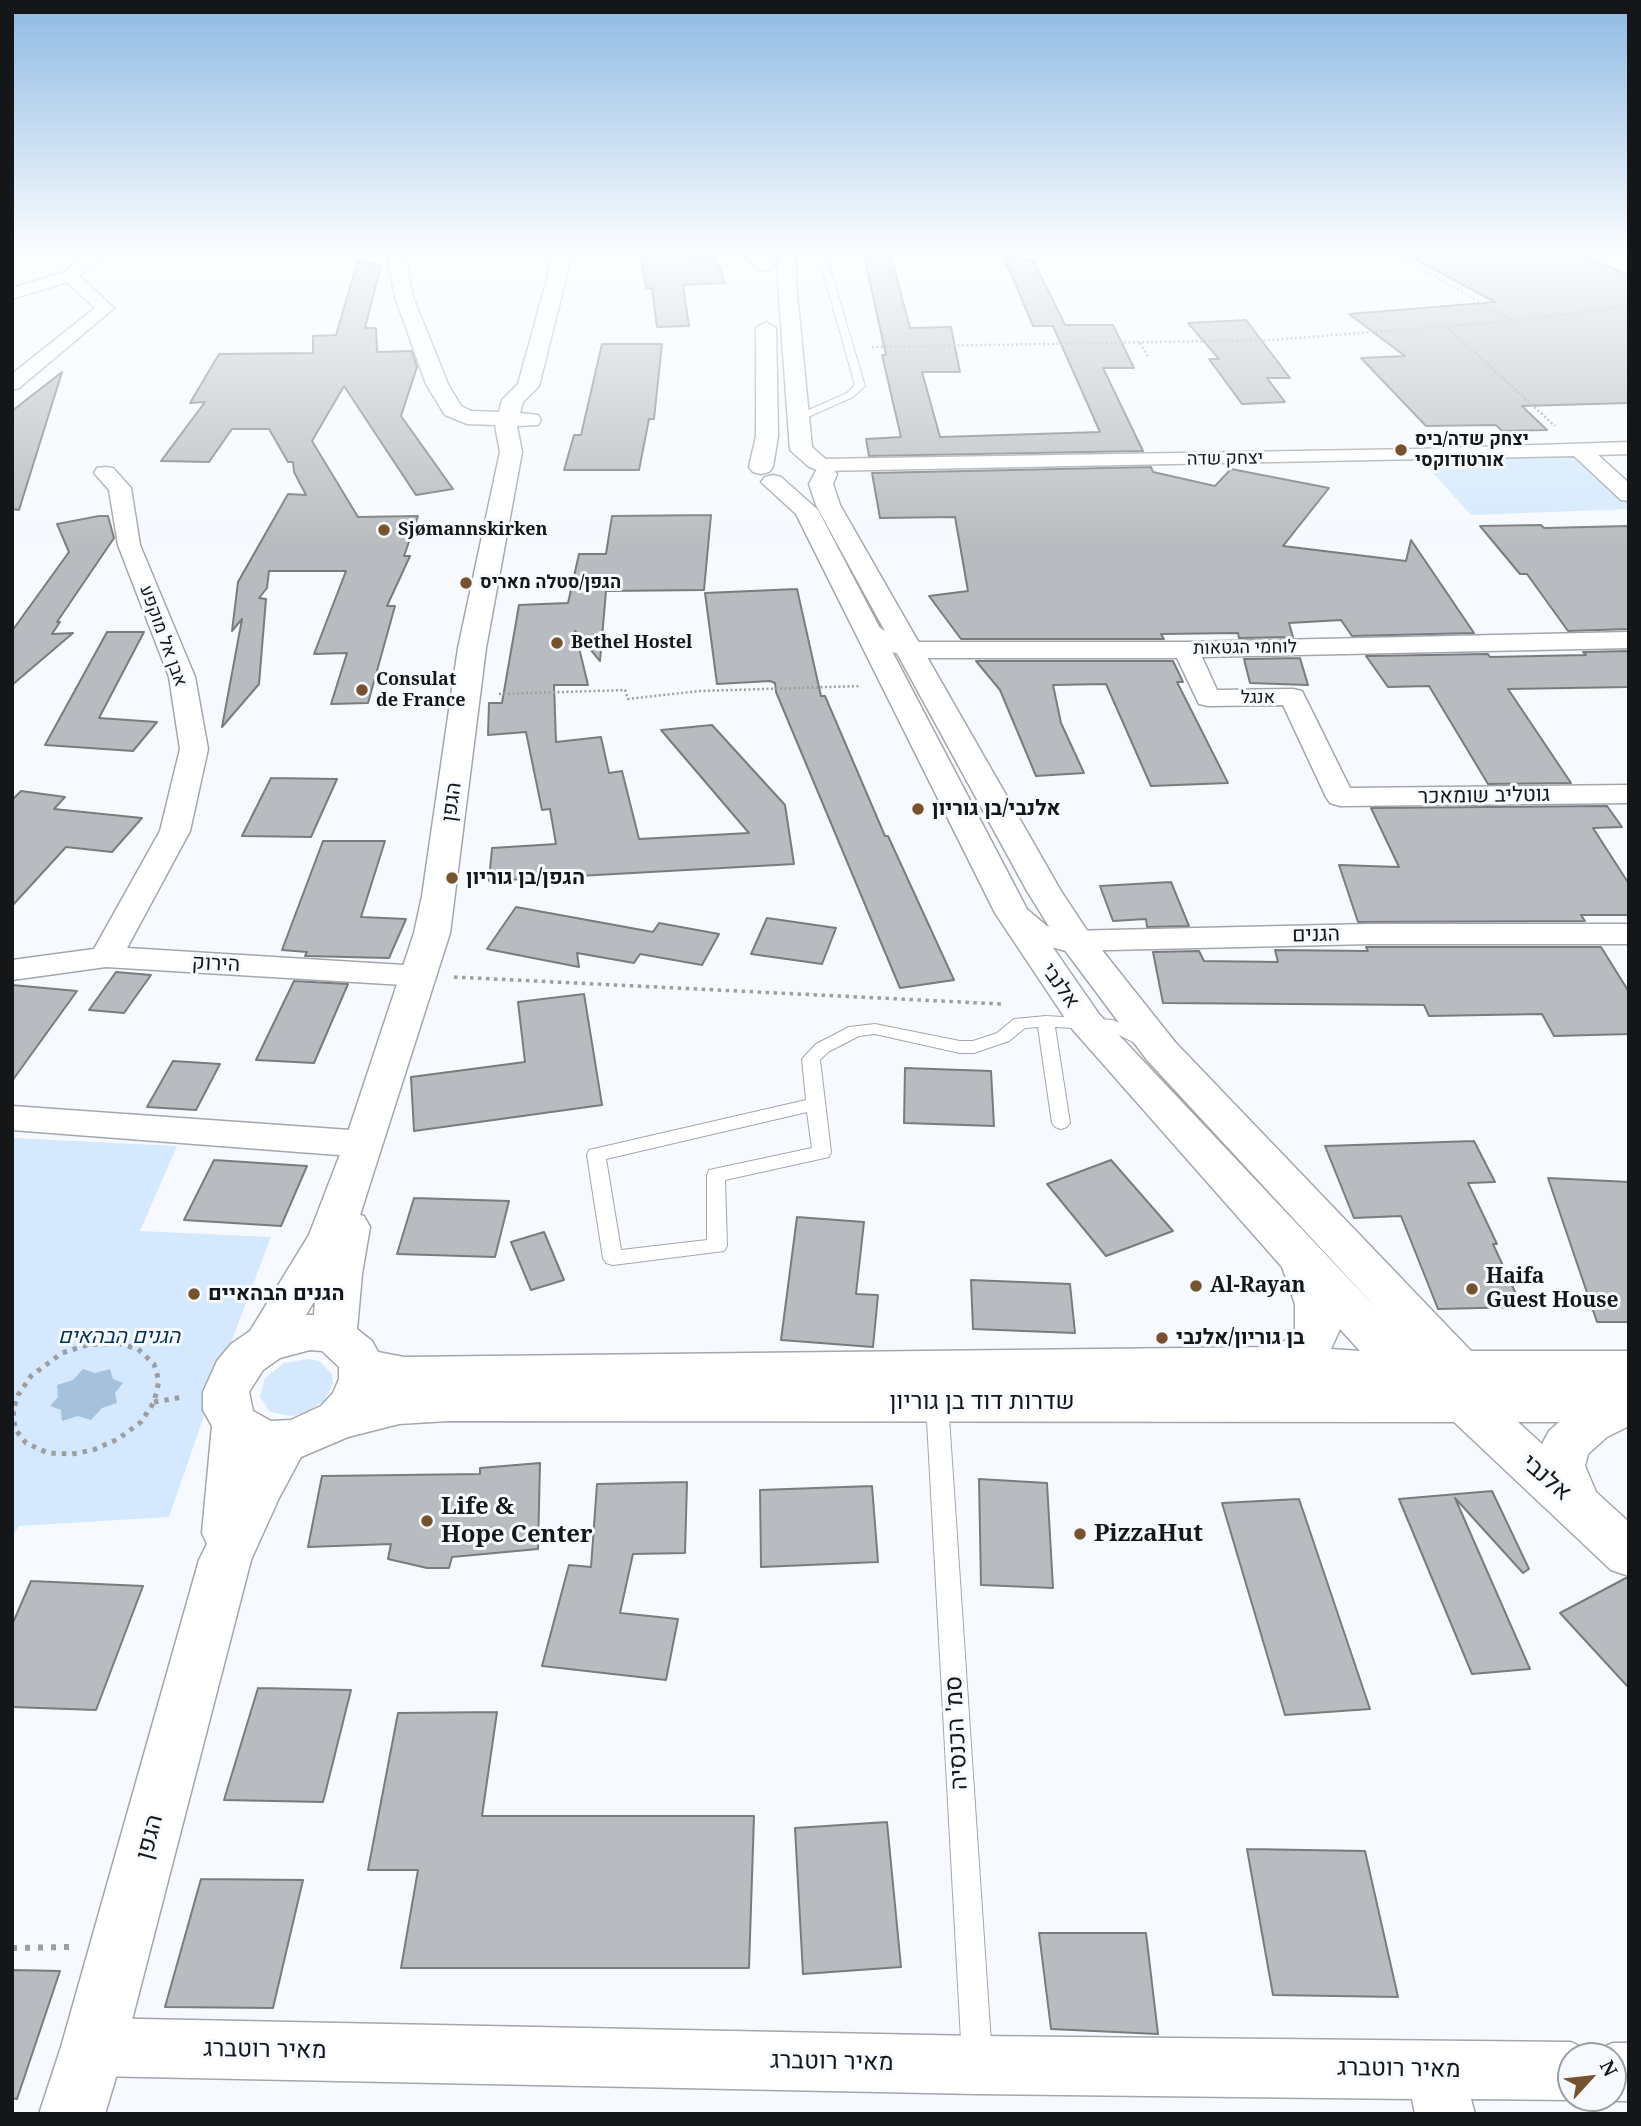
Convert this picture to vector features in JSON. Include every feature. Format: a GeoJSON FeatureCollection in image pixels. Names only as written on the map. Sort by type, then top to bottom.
{"type":"FeatureCollection","features":[{"type":"Feature","properties":{"kind":"street"},"geometry":{"type":"LineString","coordinates":[[12,384],[56,348]]}},
{"type":"Feature","properties":{"kind":"street"},"geometry":{"type":"LineString","coordinates":[[423,348],[437,384],[457,413],[485,429],[510,460]]}},
{"type":"Feature","properties":{"kind":"street","name":"הגפן"},"geometry":{"type":"LineString","coordinates":[[266,1344],[330,1238],[420,976],[439,896],[472,648],[520,406],[537,348]]}},
{"type":"Feature","properties":{"kind":"street"},"geometry":{"type":"LineString","coordinates":[[766,348],[767,475],[805,484],[820,480],[821,467]]}},
{"type":"Feature","properties":{"kind":"street","name":"אלנבי"},"geometry":{"type":"LineString","coordinates":[[794,348],[801,450],[821,467],[821,484],[828,505],[1044,891],[1076,941],[1161,1051],[1461,1385],[1578,1507],[1629,1554]]}},
{"type":"Feature","properties":{"kind":"street"},"geometry":{"type":"LineString","coordinates":[[457,413],[520,406]]}},
{"type":"Feature","properties":{"kind":"street","name":"יצחק שדה"},"geometry":{"type":"LineString","coordinates":[[821,467],[1629,448]]}},
{"type":"Feature","properties":{"kind":"street"},"geometry":{"type":"LineString","coordinates":[[1580,450],[1629,495]]}},
{"type":"Feature","properties":{"kind":"street","name":"אבן אל מוקפע"},"geometry":{"type":"LineString","coordinates":[[105,473],[120,488],[129,545],[182,677],[194,749],[175,831],[106,957]]}},
{"type":"Feature","properties":{"kind":"street","name":"אלנבי"},"geometry":{"type":"LineString","coordinates":[[767,475],[806,510],[1012,913],[1086,1021],[1300,1258],[1406,1368],[1461,1385]]}},
{"type":"Feature","properties":{"kind":"street","name":"לוחמי הגטאות"},"geometry":{"type":"LineString","coordinates":[[866,629],[881,640],[910,650],[1185,650],[1629,640]]}},
{"type":"Feature","properties":{"kind":"street","name":"אנגל"},"geometry":{"type":"LineString","coordinates":[[1185,650],[1208,698],[1293,697],[1340,797]]}},
{"type":"Feature","properties":{"kind":"street","name":"גוטליב שומאכר"},"geometry":{"type":"LineString","coordinates":[[1340,797],[1629,794]]}},
{"type":"Feature","properties":{"kind":"street","name":"הגנים"},"geometry":{"type":"LineString","coordinates":[[1012,913],[1026,926],[1045,937],[1076,941],[1371,934],[1629,934]]}},
{"type":"Feature","properties":{"kind":"street","name":"הירוק"},"geometry":{"type":"LineString","coordinates":[[12,970],[106,957],[420,976]]}},
{"type":"Feature","properties":{"kind":"street"},"geometry":{"type":"LineString","coordinates":[[12,1118],[364,1144]]}},
{"type":"Feature","properties":{"kind":"street","name":"הגפן"},"geometry":{"type":"LineString","coordinates":[[348,1351],[340,1274],[364,1144]]}},
{"type":"Feature","properties":{"kind":"street"},"geometry":{"type":"LineString","coordinates":[[1278,1365],[1302,1353],[1316,1336],[1319,1323],[1317,1304],[1300,1258]]}},
{"type":"Feature","properties":{"kind":"street"},"geometry":{"type":"LineString","coordinates":[[310,1332],[348,1351],[359,1392],[338,1420],[296,1439],[271,1441],[252,1436],[236,1425],[227,1410],[226,1392],[233,1374],[266,1344],[310,1332]]}},
{"type":"Feature","properties":{"kind":"street","name":"שדרות דוד בן גוריון"},"geometry":{"type":"LineString","coordinates":[[348,1351],[404,1375],[1278,1365],[1406,1368]]}},
{"type":"Feature","properties":{"kind":"street","name":"שדרות דוד בן גוריון"},"geometry":{"type":"LineString","coordinates":[[338,1420],[399,1405],[448,1402],[937,1402],[1461,1385],[1629,1369]]}},
{"type":"Feature","properties":{"kind":"street","name":"שדרות דוד בן גוריון"},"geometry":{"type":"LineString","coordinates":[[1461,1385],[1629,1404]]}},
{"type":"Feature","properties":{"kind":"street"},"geometry":{"type":"LineString","coordinates":[[1578,1507],[1566,1484],[1561,1466],[1566,1445],[1590,1423],[1629,1404]]}},
{"type":"Feature","properties":{"kind":"street","name":"הגפן"},"geometry":{"type":"LineString","coordinates":[[225,1560],[236,1425]]}},
{"type":"Feature","properties":{"kind":"street","name":"הגפן"},"geometry":{"type":"LineString","coordinates":[[72,2114],[93,2048],[225,1560],[258,1489],[286,1440]]}},
{"type":"Feature","properties":{"kind":"street","name":"מאיר רוטברג"},"geometry":{"type":"LineString","coordinates":[[93,2048],[977,2065],[1439,2092],[1557,2073]]}},
{"type":"Feature","properties":{"kind":"lane"},"geometry":{"type":"LineString","coordinates":[[797,419],[849,395],[860,386],[850,348]]}},
{"type":"Feature","properties":{"kind":"lane"},"geometry":{"type":"LineString","coordinates":[[1046,1021],[1061,1124]]}},
{"type":"Feature","properties":{"kind":"lane"},"geometry":{"type":"LineString","coordinates":[[814,1104],[596,1155],[613,1258],[716,1246],[716,1175],[822,1152],[814,1104],[811,1059],[822,1048],[855,1031],[875,1029],[960,1047],[974,1047],[1003,1037],[1020,1023],[1086,1021],[1127,1031],[1161,1051]]}},
{"type":"Feature","properties":{"kind":"lane","name":"סמ' הכנסיה"},"geometry":{"type":"LineString","coordinates":[[937,1402],[977,2065]]}},
{"type":"Feature","properties":{"kind":"path"},"geometry":{"type":"LineString","coordinates":[[1143,348],[1149,358]]}},
{"type":"Feature","properties":{"kind":"path"},"geometry":{"type":"LineString","coordinates":[[1470,348],[1580,450]]}},
{"type":"Feature","properties":{"kind":"path"},"geometry":{"type":"LineString","coordinates":[[465,695],[625,690],[628,699],[700,691],[894,685]]}},
{"type":"Feature","properties":{"kind":"path"},"geometry":{"type":"LineString","coordinates":[[420,976],[1006,1004]]}},
{"type":"Feature","properties":{"kind":"path"},"geometry":{"type":"LineString","coordinates":[[118,1343],[138,1349],[154,1364],[159,1381],[154,1402],[141,1422],[118,1439],[93,1450],[72,1454],[48,1453],[26,1443],[15,1429],[15,1395],[31,1376],[50,1360],[87,1345],[118,1343]]}},
{"type":"Feature","properties":{"kind":"green space"},"geometry":{"type":"Polygon","coordinates":[[[1580,450],[1629,495],[1629,509],[1471,515],[1417,455],[1580,450]]]}},
{"type":"Feature","properties":{"kind":"green space","name":"הגנים הבהאים"},"geometry":{"type":"Polygon","coordinates":[[[12,1138],[177,1146],[140,1231],[271,1237],[169,1517],[19,1526],[12,1537],[12,1138]]]}},
{"type":"Feature","properties":{"kind":"green space"},"geometry":{"type":"Polygon","coordinates":[[[308,1359],[319,1361],[332,1374],[333,1384],[324,1401],[303,1414],[291,1416],[270,1412],[260,1397],[265,1378],[284,1363],[308,1359]]]}},
{"type":"Feature","properties":{"kind":"shaded area"},"geometry":{"type":"Polygon","coordinates":[[[83,1369],[95,1373],[110,1369],[113,1379],[123,1383],[115,1393],[117,1403],[102,1408],[91,1420],[78,1416],[62,1421],[61,1410],[50,1406],[58,1397],[57,1385],[73,1380],[83,1369]]]}},
{"type":"Feature","properties":{"kind":"building"},"geometry":{"type":"Polygon","coordinates":[[[313,348],[412,351],[417,367],[401,416],[453,489],[416,495],[344,386],[312,441],[358,517],[418,516],[404,556],[410,556],[387,606],[395,606],[368,703],[331,704],[347,653],[314,654],[346,571],[269,571],[267,588],[259,598],[266,599],[259,684],[222,727],[242,619],[232,631],[238,582],[288,494],[306,495],[294,472],[293,462],[288,462],[269,429],[232,429],[209,462],[161,461],[205,402],[190,403],[219,354],[313,353],[313,348]]]}},
{"type":"Feature","properties":{"kind":"building"},"geometry":{"type":"Polygon","coordinates":[[[601,348],[662,348],[654,419],[649,419],[639,470],[564,470],[574,435],[581,435],[601,348]]]}},
{"type":"Feature","properties":{"kind":"building"},"geometry":{"type":"Polygon","coordinates":[[[884,348],[955,348],[960,372],[922,372],[940,437],[1100,432],[1063,348],[1124,348],[1134,368],[1103,368],[1143,451],[869,456],[866,439],[901,437],[882,355],[886,355],[884,348]]]}},
{"type":"Feature","properties":{"kind":"building"},"geometry":{"type":"Polygon","coordinates":[[[1210,348],[1267,348],[1290,378],[1267,378],[1285,402],[1242,404],[1209,359],[1219,359],[1210,348]]]}},
{"type":"Feature","properties":{"kind":"building"},"geometry":{"type":"Polygon","coordinates":[[[1395,348],[1629,348],[1629,403],[1522,406],[1547,430],[1502,431],[1496,425],[1426,426],[1361,358],[1405,356],[1395,348]]]}},
{"type":"Feature","properties":{"kind":"building"},"geometry":{"type":"Polygon","coordinates":[[[62,372],[19,510],[12,509],[12,411],[62,372]]]}},
{"type":"Feature","properties":{"kind":"building"},"geometry":{"type":"Polygon","coordinates":[[[1151,467],[1153,472],[1215,486],[1231,469],[1329,488],[1283,546],[1406,561],[1411,540],[1474,633],[1352,636],[1341,620],[1289,623],[1293,637],[1239,638],[1238,633],[1161,634],[1164,639],[961,639],[929,596],[968,591],[955,517],[880,518],[872,473],[1151,467]]]}},
{"type":"Feature","properties":{"kind":"building"},"geometry":{"type":"Polygon","coordinates":[[[711,515],[704,590],[606,591],[600,661],[575,631],[588,685],[554,685],[556,742],[601,737],[609,773],[622,771],[639,839],[749,833],[661,730],[712,725],[785,805],[794,864],[489,881],[492,848],[556,844],[550,809],[542,810],[526,732],[488,735],[489,703],[502,703],[519,605],[568,603],[579,554],[606,554],[612,516],[711,515]]]}},
{"type":"Feature","properties":{"kind":"building"},"geometry":{"type":"Polygon","coordinates":[[[108,516],[114,538],[57,622],[60,622],[52,634],[73,633],[12,685],[12,631],[69,552],[57,524],[108,516]]]}},
{"type":"Feature","properties":{"kind":"building"},"geometry":{"type":"Polygon","coordinates":[[[1541,525],[1544,528],[1629,526],[1629,629],[1568,631],[1527,574],[1520,574],[1480,526],[1541,525]]]}},
{"type":"Feature","properties":{"kind":"building"},"geometry":{"type":"Polygon","coordinates":[[[797,589],[821,696],[825,696],[885,836],[888,836],[954,980],[900,988],[776,692],[775,683],[717,684],[705,593],[797,589]]]}},
{"type":"Feature","properties":{"kind":"building"},"geometry":{"type":"Polygon","coordinates":[[[107,632],[144,632],[99,718],[157,722],[133,751],[45,745],[107,632]]]}},
{"type":"Feature","properties":{"kind":"building"},"geometry":{"type":"Polygon","coordinates":[[[1629,651],[1629,687],[1508,689],[1571,783],[1488,784],[1429,686],[1388,687],[1366,656],[1488,654],[1490,657],[1586,655],[1583,652],[1629,651]]]}},
{"type":"Feature","properties":{"kind":"building"},"geometry":{"type":"Polygon","coordinates":[[[1300,658],[1308,685],[1250,683],[1244,659],[1300,658]]]}},
{"type":"Feature","properties":{"kind":"building"},"geometry":{"type":"Polygon","coordinates":[[[976,661],[1173,661],[1183,682],[1177,682],[1228,783],[1151,786],[1106,684],[1053,685],[1061,723],[1084,773],[1036,776],[1000,690],[976,661]]]}},
{"type":"Feature","properties":{"kind":"building"},"geometry":{"type":"Polygon","coordinates":[[[271,778],[337,779],[311,837],[242,836],[271,778]]]}},
{"type":"Feature","properties":{"kind":"building"},"geometry":{"type":"Polygon","coordinates":[[[21,791],[65,797],[54,809],[142,818],[112,852],[66,847],[12,906],[12,800],[21,791]]]}},
{"type":"Feature","properties":{"kind":"building"},"geometry":{"type":"Polygon","coordinates":[[[1607,806],[1622,827],[1593,828],[1629,884],[1629,915],[1581,915],[1585,921],[1358,922],[1339,865],[1399,867],[1371,808],[1607,806]]]}},
{"type":"Feature","properties":{"kind":"building"},"geometry":{"type":"Polygon","coordinates":[[[323,841],[385,841],[361,917],[406,919],[389,958],[305,956],[307,952],[282,950],[323,841]]]}},
{"type":"Feature","properties":{"kind":"building"},"geometry":{"type":"Polygon","coordinates":[[[1171,882],[1189,926],[1147,927],[1146,919],[1113,921],[1100,886],[1171,882]]]}},
{"type":"Feature","properties":{"kind":"building"},"geometry":{"type":"Polygon","coordinates":[[[516,907],[653,932],[659,923],[719,934],[702,965],[640,954],[634,963],[577,953],[579,967],[487,949],[516,907]]]}},
{"type":"Feature","properties":{"kind":"building"},"geometry":{"type":"Polygon","coordinates":[[[767,918],[836,928],[822,964],[751,954],[767,918]]]}},
{"type":"Feature","properties":{"kind":"building"},"geometry":{"type":"Polygon","coordinates":[[[1366,947],[1601,947],[1629,992],[1629,1034],[1554,1036],[1542,1014],[1429,1016],[1424,1005],[1163,1003],[1153,952],[1199,951],[1204,961],[1278,962],[1275,950],[1368,951],[1366,947]]]}},
{"type":"Feature","properties":{"kind":"building"},"geometry":{"type":"Polygon","coordinates":[[[116,972],[151,975],[124,1013],[89,1010],[116,972]]]}},
{"type":"Feature","properties":{"kind":"building"},"geometry":{"type":"Polygon","coordinates":[[[294,981],[348,984],[314,1063],[256,1060],[294,981]]]}},
{"type":"Feature","properties":{"kind":"building"},"geometry":{"type":"Polygon","coordinates":[[[12,985],[77,991],[12,1081],[12,985]]]}},
{"type":"Feature","properties":{"kind":"building"},"geometry":{"type":"Polygon","coordinates":[[[584,994],[602,1105],[414,1131],[411,1077],[525,1062],[518,1002],[584,994]]]}},
{"type":"Feature","properties":{"kind":"building"},"geometry":{"type":"Polygon","coordinates":[[[173,1061],[220,1064],[196,1110],[147,1107],[173,1061]]]}},
{"type":"Feature","properties":{"kind":"building"},"geometry":{"type":"Polygon","coordinates":[[[905,1068],[991,1071],[994,1126],[904,1123],[905,1068]]]}},
{"type":"Feature","properties":{"kind":"building"},"geometry":{"type":"Polygon","coordinates":[[[1474,1141],[1495,1182],[1468,1183],[1497,1244],[1493,1244],[1522,1307],[1438,1309],[1401,1216],[1354,1218],[1325,1146],[1474,1141]]]}},
{"type":"Feature","properties":{"kind":"building"},"geometry":{"type":"Polygon","coordinates":[[[214,1160],[307,1166],[281,1226],[184,1220],[214,1160]]]}},
{"type":"Feature","properties":{"kind":"building"},"geometry":{"type":"Polygon","coordinates":[[[1111,1160],[1173,1231],[1106,1256],[1047,1184],[1111,1160]]]}},
{"type":"Feature","properties":{"kind":"building"},"geometry":{"type":"Polygon","coordinates":[[[1548,1178],[1629,1182],[1629,1322],[1597,1322],[1548,1178]]]}},
{"type":"Feature","properties":{"kind":"building"},"geometry":{"type":"Polygon","coordinates":[[[414,1198],[509,1201],[495,1257],[397,1254],[414,1198]]]}},
{"type":"Feature","properties":{"kind":"building"},"geometry":{"type":"Polygon","coordinates":[[[797,1217],[864,1222],[856,1294],[878,1295],[873,1347],[781,1340],[797,1217]]]}},
{"type":"Feature","properties":{"kind":"building"},"geometry":{"type":"Polygon","coordinates":[[[544,1232],[564,1280],[531,1290],[511,1242],[544,1232]]]}},
{"type":"Feature","properties":{"kind":"building"},"geometry":{"type":"Polygon","coordinates":[[[971,1280],[1070,1284],[1075,1333],[973,1329],[971,1280]]]}},
{"type":"Feature","properties":{"kind":"building"},"geometry":{"type":"Polygon","coordinates":[[[540,1463],[538,1549],[452,1557],[449,1568],[427,1568],[388,1559],[391,1544],[308,1547],[322,1476],[480,1474],[480,1468],[540,1463]]]}},
{"type":"Feature","properties":{"kind":"building"},"geometry":{"type":"Polygon","coordinates":[[[979,1479],[1047,1483],[1053,1588],[981,1585],[979,1479]]]}},
{"type":"Feature","properties":{"kind":"building"},"geometry":{"type":"Polygon","coordinates":[[[687,1482],[685,1553],[633,1554],[620,1613],[678,1619],[666,1680],[542,1666],[569,1565],[591,1567],[597,1484],[687,1482]]]}},
{"type":"Feature","properties":{"kind":"building"},"geometry":{"type":"Polygon","coordinates":[[[872,1486],[878,1562],[761,1567],[760,1490],[872,1486]]]}},
{"type":"Feature","properties":{"kind":"building"},"geometry":{"type":"Polygon","coordinates":[[[1492,1491],[1529,1569],[1523,1573],[1455,1498],[1530,1669],[1472,1674],[1399,1499],[1492,1491]]]}},
{"type":"Feature","properties":{"kind":"building"},"geometry":{"type":"Polygon","coordinates":[[[1299,1499],[1370,1709],[1285,1715],[1222,1503],[1299,1499]]]}},
{"type":"Feature","properties":{"kind":"building"},"geometry":{"type":"Polygon","coordinates":[[[1629,1578],[1629,1688],[1560,1613],[1629,1578]]]}},
{"type":"Feature","properties":{"kind":"building"},"geometry":{"type":"Polygon","coordinates":[[[31,1581],[143,1586],[96,1710],[12,1707],[12,1625],[31,1581]]]}},
{"type":"Feature","properties":{"kind":"building"},"geometry":{"type":"Polygon","coordinates":[[[258,1688],[351,1690],[323,1802],[224,1800],[258,1688]]]}},
{"type":"Feature","properties":{"kind":"building"},"geometry":{"type":"Polygon","coordinates":[[[497,1712],[482,1816],[754,1816],[749,1968],[401,1968],[418,1870],[368,1870],[398,1713],[497,1712]]]}},
{"type":"Feature","properties":{"kind":"building"},"geometry":{"type":"Polygon","coordinates":[[[887,1822],[901,1967],[803,1974],[795,1828],[887,1822]]]}},
{"type":"Feature","properties":{"kind":"building"},"geometry":{"type":"Polygon","coordinates":[[[1247,1849],[1365,1851],[1398,1997],[1273,1995],[1247,1849]]]}},
{"type":"Feature","properties":{"kind":"building"},"geometry":{"type":"Polygon","coordinates":[[[201,1879],[303,1880],[273,2008],[165,2007],[201,1879]]]}},
{"type":"Feature","properties":{"kind":"building"},"geometry":{"type":"Polygon","coordinates":[[[1039,1933],[1146,1933],[1158,2034],[1051,2029],[1039,1933]]]}},
{"type":"Feature","properties":{"kind":"building"},"geometry":{"type":"Polygon","coordinates":[[[12,1970],[60,1971],[17,2099],[12,2098],[12,1970]]]}},
{"type":"Feature","properties":{"kind":"place","name":"יצחק שדה/ביס אורטודוקסי"},"geometry":{"type":"Point","coordinates":[1401,450]}},
{"type":"Feature","properties":{"kind":"place","name":"Sjømannskirken"},"geometry":{"type":"Point","coordinates":[384,530]}},
{"type":"Feature","properties":{"kind":"place","name":"הגפן/סטלה מאריס"},"geometry":{"type":"Point","coordinates":[466,583]}},
{"type":"Feature","properties":{"kind":"place","name":"Bethel Hostel"},"geometry":{"type":"Point","coordinates":[557,643]}},
{"type":"Feature","properties":{"kind":"place","name":"Consulat de France"},"geometry":{"type":"Point","coordinates":[362,690]}},
{"type":"Feature","properties":{"kind":"place","name":"אלנבי/בן גוריון"},"geometry":{"type":"Point","coordinates":[918,809]}},
{"type":"Feature","properties":{"kind":"place","name":"הגפן/בן גוריון"},"geometry":{"type":"Point","coordinates":[452,878]}},
{"type":"Feature","properties":{"kind":"place","name":"Al-Rayan"},"geometry":{"type":"Point","coordinates":[1196,1286]}},
{"type":"Feature","properties":{"kind":"place","name":"Haifa Guest House"},"geometry":{"type":"Point","coordinates":[1472,1289]}},
{"type":"Feature","properties":{"kind":"place","name":"הגנים הבהאיים"},"geometry":{"type":"Point","coordinates":[194,1294]}},
{"type":"Feature","properties":{"kind":"place","name":"בן גוריון/אלנבי"},"geometry":{"type":"Point","coordinates":[1162,1338]}},
{"type":"Feature","properties":{"kind":"place","name":"Life & Hope Center"},"geometry":{"type":"Point","coordinates":[427,1521]}},
{"type":"Feature","properties":{"kind":"place","name":"PizzaHut"},"geometry":{"type":"Point","coordinates":[1080,1534]}}]}
